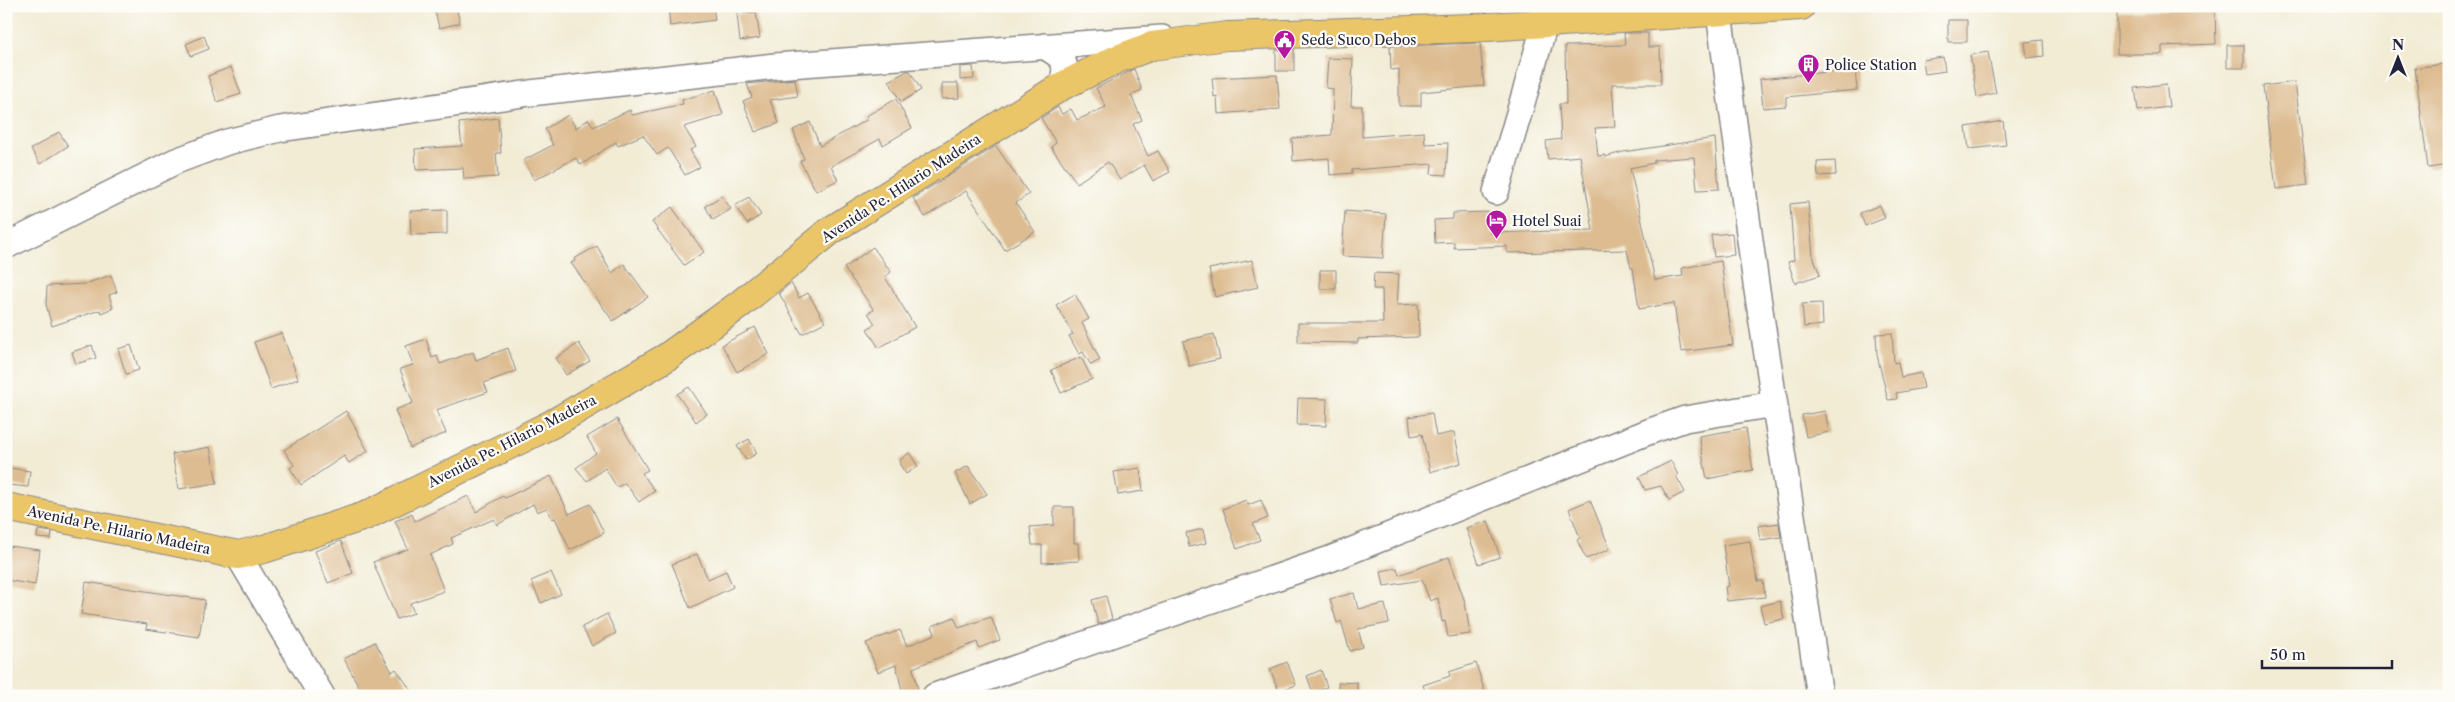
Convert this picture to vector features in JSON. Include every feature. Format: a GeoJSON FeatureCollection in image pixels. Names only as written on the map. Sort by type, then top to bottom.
{"type":"FeatureCollection","features":[{"type":"Feature","properties":{"kind":"main road","name":"Avenida Pe. Hilario Madeira"},"geometry":{"type":"LineString","coordinates":[[6,507],[238,555],[264,549],[365,516],[552,424],[667,357],[738,305],[830,231],[1062,86],[1117,59],[1152,46],[1227,36],[1472,28],[1801,6]]}},
{"type":"Feature","properties":{"kind":"street"},"geometry":{"type":"LineString","coordinates":[[1719,10],[1756,284],[1820,696]]}},
{"type":"Feature","properties":{"kind":"street"},"geometry":{"type":"LineString","coordinates":[[1496,192],[1545,24]]}},
{"type":"Feature","properties":{"kind":"street"},"geometry":{"type":"LineString","coordinates":[[6,246],[176,161],[227,142],[280,129],[530,93],[765,67],[1183,36],[1227,36]]}},
{"type":"Feature","properties":{"kind":"street"},"geometry":{"type":"LineString","coordinates":[[1044,46],[1060,55],[1066,68],[1062,86]]}},
{"type":"Feature","properties":{"kind":"street"},"geometry":{"type":"LineString","coordinates":[[935,696],[1330,559],[1684,419],[1774,404]]}},
{"type":"Feature","properties":{"kind":"street"},"geometry":{"type":"LineString","coordinates":[[238,555],[322,696]]}},
{"type":"Feature","properties":{"kind":"building"},"geometry":{"type":"Polygon","coordinates":[[[434,6],[456,6],[460,23],[439,28],[434,6]]]}},
{"type":"Feature","properties":{"kind":"building"},"geometry":{"type":"Polygon","coordinates":[[[668,6],[713,6],[715,20],[670,26],[668,6]]]}},
{"type":"Feature","properties":{"kind":"building"},"geometry":{"type":"Polygon","coordinates":[[[2215,9],[2216,44],[2162,46],[2162,54],[2117,54],[2117,11],[2215,9]]]}},
{"type":"Feature","properties":{"kind":"building"},"geometry":{"type":"Polygon","coordinates":[[[756,12],[760,38],[740,41],[737,14],[756,12]]]}},
{"type":"Feature","properties":{"kind":"building"},"geometry":{"type":"Polygon","coordinates":[[[1948,20],[1967,20],[1967,42],[1948,42],[1948,20]]]}},
{"type":"Feature","properties":{"kind":"building"},"geometry":{"type":"Polygon","coordinates":[[[1624,33],[1648,33],[1648,47],[1660,47],[1661,84],[1612,84],[1615,127],[1595,128],[1598,156],[1605,155],[1605,157],[1623,152],[1715,138],[1719,189],[1697,190],[1694,157],[1654,160],[1654,163],[1630,168],[1655,280],[1683,276],[1682,268],[1721,261],[1733,345],[1681,352],[1674,303],[1639,309],[1633,268],[1631,268],[1627,250],[1507,253],[1507,246],[1454,248],[1454,242],[1435,243],[1434,220],[1453,219],[1453,213],[1489,212],[1490,233],[1593,230],[1580,156],[1548,159],[1546,141],[1561,139],[1559,104],[1566,104],[1565,46],[1625,45],[1624,33]]]}},
{"type":"Feature","properties":{"kind":"building"},"geometry":{"type":"Polygon","coordinates":[[[204,36],[209,49],[191,56],[186,44],[204,36]]]}},
{"type":"Feature","properties":{"kind":"building"},"geometry":{"type":"Polygon","coordinates":[[[2043,40],[2044,56],[2027,58],[2025,42],[2043,40]]]}},
{"type":"Feature","properties":{"kind":"building"},"geometry":{"type":"Polygon","coordinates":[[[1480,43],[1484,86],[1421,92],[1421,106],[1399,106],[1399,69],[1391,70],[1390,46],[1480,43]]]}},
{"type":"Feature","properties":{"kind":"building"},"geometry":{"type":"Polygon","coordinates":[[[2227,45],[2244,45],[2244,68],[2227,68],[2227,45]]]}},
{"type":"Feature","properties":{"kind":"building","name":"Sede Suco Debos"},"geometry":{"type":"Polygon","coordinates":[[[1294,49],[1294,71],[1276,71],[1276,50],[1294,49]]]}},
{"type":"Feature","properties":{"kind":"building"},"geometry":{"type":"Polygon","coordinates":[[[1988,52],[1996,93],[1977,97],[1970,55],[1988,52]]]}},
{"type":"Feature","properties":{"kind":"building"},"geometry":{"type":"Polygon","coordinates":[[[1943,57],[1945,71],[1925,74],[1923,60],[1943,57]]]}},
{"type":"Feature","properties":{"kind":"building"},"geometry":{"type":"Polygon","coordinates":[[[1328,58],[1353,59],[1351,106],[1362,106],[1362,137],[1424,132],[1425,144],[1448,143],[1446,175],[1431,174],[1432,164],[1352,170],[1352,173],[1330,175],[1329,158],[1293,161],[1292,138],[1332,135],[1333,89],[1326,88],[1328,58]]]}},
{"type":"Feature","properties":{"kind":"building"},"geometry":{"type":"Polygon","coordinates":[[[2449,63],[2449,165],[2428,168],[2415,68],[2449,63]]]}},
{"type":"Feature","properties":{"kind":"building"},"geometry":{"type":"Polygon","coordinates":[[[973,66],[974,79],[960,80],[960,67],[973,66]]]}},
{"type":"Feature","properties":{"kind":"building"},"geometry":{"type":"Polygon","coordinates":[[[231,67],[241,94],[217,102],[208,76],[231,67]]]}},
{"type":"Feature","properties":{"kind":"building"},"geometry":{"type":"Polygon","coordinates":[[[1134,69],[1142,90],[1131,95],[1142,120],[1133,124],[1148,156],[1158,151],[1170,172],[1153,181],[1144,165],[1120,180],[1108,162],[1077,183],[1051,147],[1056,143],[1041,118],[1058,107],[1062,114],[1071,109],[1077,120],[1106,107],[1096,88],[1134,69]]]}},
{"type":"Feature","properties":{"kind":"building","name":"Police Station"},"geometry":{"type":"Polygon","coordinates":[[[1855,69],[1857,90],[1786,97],[1786,106],[1763,108],[1760,79],[1855,69]]]}},
{"type":"Feature","properties":{"kind":"building"},"geometry":{"type":"Polygon","coordinates":[[[910,71],[921,90],[901,102],[889,81],[910,71]]]}},
{"type":"Feature","properties":{"kind":"building"},"geometry":{"type":"Polygon","coordinates":[[[1277,75],[1280,109],[1218,114],[1217,96],[1214,97],[1212,78],[1277,75]]]}},
{"type":"Feature","properties":{"kind":"building"},"geometry":{"type":"Polygon","coordinates":[[[795,79],[798,96],[770,100],[779,123],[755,132],[743,101],[752,97],[747,84],[795,79]]]}},
{"type":"Feature","properties":{"kind":"building"},"geometry":{"type":"Polygon","coordinates":[[[2295,82],[2308,185],[2276,189],[2263,86],[2295,82]]]}},
{"type":"Feature","properties":{"kind":"building"},"geometry":{"type":"Polygon","coordinates":[[[942,83],[958,83],[959,98],[942,99],[942,83]]]}},
{"type":"Feature","properties":{"kind":"building"},"geometry":{"type":"Polygon","coordinates":[[[2166,84],[2169,107],[2138,111],[2135,88],[2166,84]]]}},
{"type":"Feature","properties":{"kind":"building"},"geometry":{"type":"Polygon","coordinates":[[[715,90],[723,115],[684,127],[696,147],[690,150],[700,167],[685,175],[668,148],[657,155],[643,135],[618,146],[616,142],[581,165],[576,158],[534,180],[524,160],[553,145],[545,129],[568,115],[576,128],[589,119],[593,127],[630,110],[632,115],[683,104],[682,100],[715,90]]]}},
{"type":"Feature","properties":{"kind":"building"},"geometry":{"type":"Polygon","coordinates":[[[896,99],[912,128],[883,145],[880,139],[831,166],[838,180],[816,191],[800,161],[804,159],[793,130],[810,122],[820,146],[868,119],[866,116],[896,99]]]}},
{"type":"Feature","properties":{"kind":"building"},"geometry":{"type":"Polygon","coordinates":[[[498,118],[501,153],[496,153],[498,177],[464,179],[463,168],[416,170],[415,149],[462,146],[459,123],[498,118]]]}},
{"type":"Feature","properties":{"kind":"building"},"geometry":{"type":"Polygon","coordinates":[[[2003,121],[2006,145],[1969,149],[1966,127],[2003,121]]]}},
{"type":"Feature","properties":{"kind":"building"},"geometry":{"type":"Polygon","coordinates":[[[59,132],[68,146],[40,164],[31,149],[59,132]]]}},
{"type":"Feature","properties":{"kind":"building"},"geometry":{"type":"Polygon","coordinates":[[[996,146],[1029,194],[1016,203],[1035,232],[1005,250],[966,191],[925,217],[913,198],[996,146]]]}},
{"type":"Feature","properties":{"kind":"building"},"geometry":{"type":"Polygon","coordinates":[[[1835,161],[1836,175],[1818,176],[1817,162],[1835,161]]]}},
{"type":"Feature","properties":{"kind":"building"},"geometry":{"type":"Polygon","coordinates":[[[722,196],[731,209],[713,220],[705,206],[722,196]]]}},
{"type":"Feature","properties":{"kind":"building"},"geometry":{"type":"Polygon","coordinates":[[[749,197],[761,215],[747,224],[735,206],[749,197]]]}},
{"type":"Feature","properties":{"kind":"building"},"geometry":{"type":"Polygon","coordinates":[[[1808,202],[1813,256],[1820,275],[1795,283],[1788,262],[1794,260],[1790,204],[1808,202]]]}},
{"type":"Feature","properties":{"kind":"building"},"geometry":{"type":"Polygon","coordinates":[[[1880,205],[1885,218],[1865,226],[1860,213],[1880,205]]]}},
{"type":"Feature","properties":{"kind":"building"},"geometry":{"type":"Polygon","coordinates":[[[672,207],[704,252],[684,265],[652,222],[672,207]]]}},
{"type":"Feature","properties":{"kind":"building"},"geometry":{"type":"Polygon","coordinates":[[[447,210],[447,234],[411,235],[410,211],[447,210]]]}},
{"type":"Feature","properties":{"kind":"building"},"geometry":{"type":"Polygon","coordinates":[[[1345,211],[1386,214],[1383,258],[1342,256],[1345,211]]]}},
{"type":"Feature","properties":{"kind":"building"},"geometry":{"type":"Polygon","coordinates":[[[1732,233],[1734,255],[1714,257],[1711,235],[1732,233]]]}},
{"type":"Feature","properties":{"kind":"building"},"geometry":{"type":"Polygon","coordinates":[[[597,246],[612,273],[624,264],[648,297],[613,321],[571,263],[575,261],[574,259],[597,246]]]}},
{"type":"Feature","properties":{"kind":"building"},"geometry":{"type":"Polygon","coordinates":[[[873,247],[891,272],[885,277],[915,327],[879,348],[867,329],[875,324],[868,313],[874,310],[844,268],[873,247]]]}},
{"type":"Feature","properties":{"kind":"building"},"geometry":{"type":"Polygon","coordinates":[[[1252,260],[1258,287],[1215,297],[1209,269],[1252,260]]]}},
{"type":"Feature","properties":{"kind":"building"},"geometry":{"type":"Polygon","coordinates":[[[1320,270],[1336,270],[1336,289],[1320,289],[1320,270]]]}},
{"type":"Feature","properties":{"kind":"building"},"geometry":{"type":"Polygon","coordinates":[[[1374,273],[1399,274],[1397,305],[1418,304],[1419,337],[1358,339],[1358,343],[1298,342],[1298,323],[1383,323],[1382,289],[1373,289],[1374,273]]]}},
{"type":"Feature","properties":{"kind":"building"},"geometry":{"type":"Polygon","coordinates":[[[111,275],[117,292],[109,295],[113,308],[101,313],[100,310],[52,326],[46,305],[47,286],[85,284],[111,275]]]}},
{"type":"Feature","properties":{"kind":"building"},"geometry":{"type":"Polygon","coordinates":[[[791,283],[799,298],[808,293],[825,322],[802,334],[779,293],[791,283]]]}},
{"type":"Feature","properties":{"kind":"building"},"geometry":{"type":"Polygon","coordinates":[[[1075,294],[1089,319],[1082,323],[1100,360],[1091,365],[1083,352],[1079,354],[1069,336],[1073,334],[1056,305],[1075,294]]]}},
{"type":"Feature","properties":{"kind":"building"},"geometry":{"type":"Polygon","coordinates":[[[1822,303],[1823,325],[1804,327],[1802,304],[1822,303]]]}},
{"type":"Feature","properties":{"kind":"building"},"geometry":{"type":"Polygon","coordinates":[[[755,327],[769,354],[737,372],[722,345],[755,327]]]}},
{"type":"Feature","properties":{"kind":"building"},"geometry":{"type":"Polygon","coordinates":[[[282,333],[298,379],[271,389],[254,342],[282,333]]]}},
{"type":"Feature","properties":{"kind":"building"},"geometry":{"type":"Polygon","coordinates":[[[1892,333],[1894,363],[1898,362],[1901,377],[1921,373],[1924,388],[1896,393],[1897,399],[1888,400],[1877,355],[1876,334],[1892,333]]]}},
{"type":"Feature","properties":{"kind":"building"},"geometry":{"type":"Polygon","coordinates":[[[1214,334],[1220,359],[1189,366],[1183,341],[1214,334]]]}},
{"type":"Feature","properties":{"kind":"building"},"geometry":{"type":"Polygon","coordinates":[[[426,339],[432,358],[437,356],[440,364],[473,352],[476,360],[508,348],[516,371],[484,383],[488,392],[436,410],[446,433],[410,448],[395,410],[413,403],[400,369],[413,365],[406,346],[426,339]]]}},
{"type":"Feature","properties":{"kind":"building"},"geometry":{"type":"Polygon","coordinates":[[[579,343],[590,361],[566,375],[556,358],[579,343]]]}},
{"type":"Feature","properties":{"kind":"building"},"geometry":{"type":"Polygon","coordinates":[[[92,345],[96,358],[76,364],[72,352],[92,345]]]}},
{"type":"Feature","properties":{"kind":"building"},"geometry":{"type":"Polygon","coordinates":[[[131,345],[139,370],[126,374],[118,349],[131,345]]]}},
{"type":"Feature","properties":{"kind":"building"},"geometry":{"type":"Polygon","coordinates":[[[1081,357],[1092,379],[1061,393],[1051,370],[1081,357]]]}},
{"type":"Feature","properties":{"kind":"building"},"geometry":{"type":"Polygon","coordinates":[[[689,387],[707,414],[696,422],[677,394],[689,387]]]}},
{"type":"Feature","properties":{"kind":"building"},"geometry":{"type":"Polygon","coordinates":[[[1298,398],[1327,399],[1326,426],[1297,425],[1298,398]]]}},
{"type":"Feature","properties":{"kind":"building"},"geometry":{"type":"Polygon","coordinates":[[[346,411],[368,451],[349,463],[344,456],[301,485],[290,468],[294,465],[284,450],[346,411]]]}},
{"type":"Feature","properties":{"kind":"building"},"geometry":{"type":"Polygon","coordinates":[[[1825,411],[1829,432],[1806,437],[1802,415],[1825,411]]]}},
{"type":"Feature","properties":{"kind":"building"},"geometry":{"type":"Polygon","coordinates":[[[1432,413],[1436,436],[1454,432],[1461,463],[1430,472],[1422,434],[1411,436],[1409,417],[1432,413]]]}},
{"type":"Feature","properties":{"kind":"building"},"geometry":{"type":"Polygon","coordinates":[[[617,419],[648,470],[642,473],[655,491],[639,502],[625,483],[617,487],[605,468],[587,481],[576,468],[596,453],[587,437],[617,419]]]}},
{"type":"Feature","properties":{"kind":"building"},"geometry":{"type":"Polygon","coordinates":[[[1746,428],[1753,470],[1707,479],[1699,436],[1746,428]]]}},
{"type":"Feature","properties":{"kind":"building"},"geometry":{"type":"Polygon","coordinates":[[[749,439],[757,453],[746,460],[737,446],[749,439]]]}},
{"type":"Feature","properties":{"kind":"building"},"geometry":{"type":"Polygon","coordinates":[[[210,447],[217,483],[179,489],[172,454],[210,447]]]}},
{"type":"Feature","properties":{"kind":"building"},"geometry":{"type":"Polygon","coordinates":[[[909,453],[918,466],[906,474],[900,465],[900,460],[909,453]]]}},
{"type":"Feature","properties":{"kind":"building"},"geometry":{"type":"Polygon","coordinates":[[[1671,461],[1678,475],[1676,476],[1685,492],[1669,500],[1661,486],[1645,490],[1639,477],[1671,461]]]}},
{"type":"Feature","properties":{"kind":"building"},"geometry":{"type":"Polygon","coordinates":[[[968,466],[987,494],[970,504],[955,473],[968,466]]]}},
{"type":"Feature","properties":{"kind":"building"},"geometry":{"type":"Polygon","coordinates":[[[11,468],[30,471],[28,487],[9,485],[11,468]]]}},
{"type":"Feature","properties":{"kind":"building"},"geometry":{"type":"Polygon","coordinates":[[[1140,468],[1143,491],[1118,495],[1114,472],[1140,468]]]}},
{"type":"Feature","properties":{"kind":"building"},"geometry":{"type":"Polygon","coordinates":[[[551,476],[569,514],[590,504],[604,533],[570,550],[555,518],[552,519],[547,508],[537,512],[533,504],[497,525],[494,519],[451,538],[453,544],[430,555],[444,591],[410,603],[414,613],[397,619],[373,562],[408,549],[395,521],[412,514],[415,521],[468,496],[476,512],[503,496],[505,498],[551,476]]]}},
{"type":"Feature","properties":{"kind":"building"},"geometry":{"type":"Polygon","coordinates":[[[1246,500],[1248,505],[1261,500],[1268,518],[1253,524],[1260,540],[1237,549],[1223,509],[1246,500]]]}},
{"type":"Feature","properties":{"kind":"building"},"geometry":{"type":"Polygon","coordinates":[[[1590,500],[1610,549],[1586,559],[1577,540],[1580,538],[1569,509],[1590,500]]]}},
{"type":"Feature","properties":{"kind":"building"},"geometry":{"type":"Polygon","coordinates":[[[1054,507],[1074,507],[1074,543],[1078,543],[1079,561],[1042,563],[1042,545],[1032,545],[1030,527],[1054,525],[1054,507]]]}},
{"type":"Feature","properties":{"kind":"building"},"geometry":{"type":"Polygon","coordinates":[[[1488,521],[1500,557],[1479,564],[1466,528],[1488,521]]]}},
{"type":"Feature","properties":{"kind":"building"},"geometry":{"type":"Polygon","coordinates":[[[1779,523],[1781,537],[1760,540],[1758,526],[1779,523]]]}},
{"type":"Feature","properties":{"kind":"building"},"geometry":{"type":"Polygon","coordinates":[[[1203,529],[1206,543],[1189,547],[1186,533],[1203,529]]]}},
{"type":"Feature","properties":{"kind":"building"},"geometry":{"type":"Polygon","coordinates":[[[38,530],[52,532],[51,539],[37,538],[38,530]]]}},
{"type":"Feature","properties":{"kind":"building"},"geometry":{"type":"Polygon","coordinates":[[[341,541],[353,573],[328,583],[315,551],[341,541]]]}},
{"type":"Feature","properties":{"kind":"building"},"geometry":{"type":"Polygon","coordinates":[[[1750,541],[1758,581],[1763,581],[1765,597],[1727,601],[1725,587],[1729,586],[1723,545],[1750,541]]]}},
{"type":"Feature","properties":{"kind":"building"},"geometry":{"type":"Polygon","coordinates":[[[9,546],[40,550],[35,585],[6,580],[9,546]]]}},
{"type":"Feature","properties":{"kind":"building"},"geometry":{"type":"Polygon","coordinates":[[[697,554],[708,579],[726,571],[733,587],[690,608],[672,564],[697,554]]]}},
{"type":"Feature","properties":{"kind":"building"},"geometry":{"type":"Polygon","coordinates":[[[1449,557],[1465,602],[1470,634],[1448,637],[1445,621],[1442,622],[1438,598],[1430,601],[1422,580],[1384,586],[1381,571],[1397,568],[1399,575],[1449,557]]]}},
{"type":"Feature","properties":{"kind":"building"},"geometry":{"type":"Polygon","coordinates":[[[551,572],[561,594],[541,603],[531,581],[551,572]]]}},
{"type":"Feature","properties":{"kind":"building"},"geometry":{"type":"Polygon","coordinates":[[[86,582],[205,600],[199,637],[146,629],[147,624],[81,614],[86,582]]]}},
{"type":"Feature","properties":{"kind":"building"},"geometry":{"type":"Polygon","coordinates":[[[1354,593],[1358,609],[1385,604],[1389,623],[1358,629],[1363,647],[1350,651],[1341,621],[1337,623],[1330,599],[1354,593]]]}},
{"type":"Feature","properties":{"kind":"building"},"geometry":{"type":"Polygon","coordinates":[[[1106,596],[1112,619],[1098,624],[1092,600],[1106,596]]]}},
{"type":"Feature","properties":{"kind":"building"},"geometry":{"type":"Polygon","coordinates":[[[1780,601],[1784,619],[1764,623],[1760,606],[1780,601]]]}},
{"type":"Feature","properties":{"kind":"building"},"geometry":{"type":"Polygon","coordinates":[[[607,614],[616,633],[592,646],[582,627],[607,614]]]}},
{"type":"Feature","properties":{"kind":"building"},"geometry":{"type":"Polygon","coordinates":[[[954,617],[959,628],[991,617],[1000,640],[979,648],[977,642],[913,668],[918,690],[903,694],[896,665],[878,672],[866,643],[900,630],[907,646],[935,634],[932,626],[954,617]]]}},
{"type":"Feature","properties":{"kind":"building"},"geometry":{"type":"Polygon","coordinates":[[[375,642],[392,672],[396,669],[415,696],[364,696],[344,659],[375,642]]]}},
{"type":"Feature","properties":{"kind":"building"},"geometry":{"type":"Polygon","coordinates":[[[1287,662],[1296,685],[1279,691],[1270,669],[1287,662]]]}},
{"type":"Feature","properties":{"kind":"building"},"geometry":{"type":"Polygon","coordinates":[[[1476,663],[1485,693],[1475,696],[1427,696],[1423,685],[1450,676],[1449,672],[1476,663]]]}},
{"type":"Feature","properties":{"kind":"building"},"geometry":{"type":"Polygon","coordinates":[[[1321,670],[1327,687],[1313,693],[1307,676],[1321,670]]]}},
{"type":"Feature","properties":{"kind":"building"},"geometry":{"type":"Polygon","coordinates":[[[1357,682],[1357,696],[1339,696],[1338,683],[1357,682]]]}},
{"type":"Feature","properties":{"kind":"place","name":"Sede Suco Debos"},"geometry":{"type":"Point","coordinates":[1285,59]}},
{"type":"Feature","properties":{"kind":"place","name":"Police Station"},"geometry":{"type":"Point","coordinates":[1809,84]}},
{"type":"Feature","properties":{"kind":"place","name":"Hotel Suai"},"geometry":{"type":"Point","coordinates":[1496,240]}}]}
